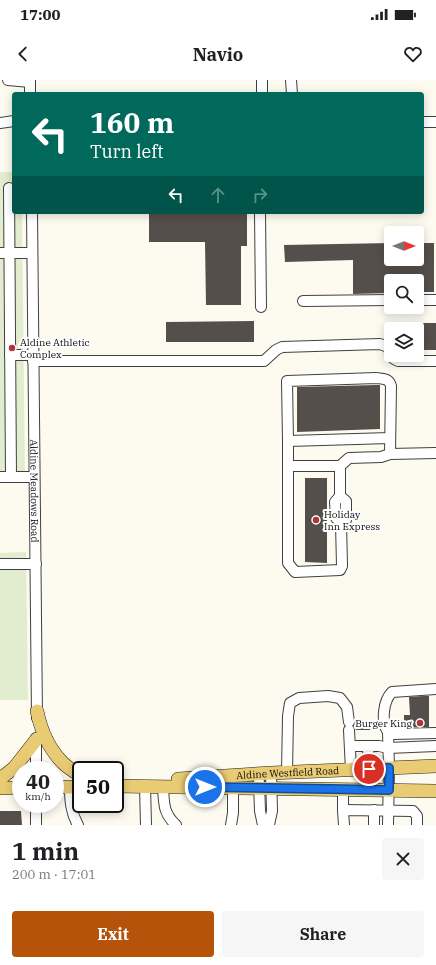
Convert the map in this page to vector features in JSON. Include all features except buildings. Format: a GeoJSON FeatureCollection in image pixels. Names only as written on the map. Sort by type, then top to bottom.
{"type":"FeatureCollection","features":[{"type":"Feature","properties":{"kind":"main road"},"geometry":{"type":"LineString","coordinates":[[37,711],[42,733],[64,763],[72,769]]}},
{"type":"Feature","properties":{"kind":"main road"},"geometry":{"type":"LineString","coordinates":[[0,779],[14,768],[36,740]]}},
{"type":"Feature","properties":{"kind":"main road","name":"Aldine Westfield Road"},"geometry":{"type":"LineString","coordinates":[[142,786],[179,779],[265,773],[436,766]]}},
{"type":"Feature","properties":{"kind":"main road","name":"Aldine Westfield Road"},"geometry":{"type":"LineString","coordinates":[[124,786],[436,791]]}},
{"type":"Feature","properties":{"kind":"main road"},"geometry":{"type":"LineString","coordinates":[[0,788],[12,788]]}},
{"type":"Feature","properties":{"kind":"street"},"geometry":{"type":"LineString","coordinates":[[8,80],[30,81],[30,92]]}},
{"type":"Feature","properties":{"kind":"street"},"geometry":{"type":"LineString","coordinates":[[262,80],[262,92]]}},
{"type":"Feature","properties":{"kind":"street"},"geometry":{"type":"LineString","coordinates":[[291,80],[292,92]]}},
{"type":"Feature","properties":{"kind":"street"},"geometry":{"type":"LineString","coordinates":[[0,124],[12,121]]}},
{"type":"Feature","properties":{"kind":"street"},"geometry":{"type":"LineString","coordinates":[[424,122],[436,122]]}},
{"type":"Feature","properties":{"kind":"street"},"geometry":{"type":"LineString","coordinates":[[8,188],[5,253],[10,355],[11,477]]}},
{"type":"Feature","properties":{"kind":"street","name":"Aldine Meadows Road"},"geometry":{"type":"LineString","coordinates":[[32,214],[36,564],[36,761]]}},
{"type":"Feature","properties":{"kind":"street"},"geometry":{"type":"LineString","coordinates":[[260,214],[261,307]]}},
{"type":"Feature","properties":{"kind":"street"},"geometry":{"type":"LineString","coordinates":[[5,253],[32,253]]}},
{"type":"Feature","properties":{"kind":"street"},"geometry":{"type":"LineString","coordinates":[[303,301],[384,300]]}},
{"type":"Feature","properties":{"kind":"street"},"geometry":{"type":"LineString","coordinates":[[424,300],[436,300]]}},
{"type":"Feature","properties":{"kind":"street"},"geometry":{"type":"LineString","coordinates":[[10,355],[33,358],[264,361],[276,350],[282,347],[380,344],[384,346]]}},
{"type":"Feature","properties":{"kind":"street"},"geometry":{"type":"LineString","coordinates":[[424,361],[436,361]]}},
{"type":"Feature","properties":{"kind":"street"},"geometry":{"type":"LineString","coordinates":[[340,466],[340,496],[335,502],[336,518],[341,523],[342,566],[340,570],[295,572],[288,563],[287,381],[361,378],[386,379],[390,381],[390,454]]}},
{"type":"Feature","properties":{"kind":"street"},"geometry":{"type":"LineString","coordinates":[[288,441],[390,438]]}},
{"type":"Feature","properties":{"kind":"street"},"geometry":{"type":"LineString","coordinates":[[288,466],[340,466],[349,458],[381,458],[390,454],[436,453]]}},
{"type":"Feature","properties":{"kind":"street"},"geometry":{"type":"LineString","coordinates":[[0,478],[34,477]]}},
{"type":"Feature","properties":{"kind":"street"},"geometry":{"type":"LineString","coordinates":[[0,564],[36,564]]}},
{"type":"Feature","properties":{"kind":"street"},"geometry":{"type":"LineString","coordinates":[[388,825],[389,768],[388,732],[385,728],[385,702],[392,692],[436,690]]}},
{"type":"Feature","properties":{"kind":"street"},"geometry":{"type":"LineString","coordinates":[[286,773],[288,716],[290,703],[299,698],[328,696],[340,698],[347,707],[351,770]]}},
{"type":"Feature","properties":{"kind":"street"},"geometry":{"type":"LineString","coordinates":[[388,732],[394,734],[436,733]]}},
{"type":"Feature","properties":{"kind":"street"},"geometry":{"type":"LineString","coordinates":[[350,746],[379,746],[388,748],[436,746]]}},
{"type":"Feature","properties":{"kind":"street"},"geometry":{"type":"LineString","coordinates":[[368,746],[369,769]]}},
{"type":"Feature","properties":{"kind":"street"},"geometry":{"type":"LineString","coordinates":[[263,825],[260,811],[265,788],[265,773]]}},
{"type":"Feature","properties":{"kind":"street"},"geometry":{"type":"LineString","coordinates":[[142,786],[146,825]]}},
{"type":"Feature","properties":{"kind":"street"},"geometry":{"type":"LineString","coordinates":[[163,786],[164,805],[168,818],[176,825]]}},
{"type":"Feature","properties":{"kind":"street"},"geometry":{"type":"LineString","coordinates":[[231,825],[233,813],[232,787]]}},
{"type":"Feature","properties":{"kind":"street"},"geometry":{"type":"LineString","coordinates":[[265,788],[272,811],[269,825]]}},
{"type":"Feature","properties":{"kind":"street"},"geometry":{"type":"LineString","coordinates":[[343,789],[344,825]]}},
{"type":"Feature","properties":{"kind":"street"},"geometry":{"type":"LineString","coordinates":[[343,810],[413,811],[417,816],[417,825]]}},
{"type":"Feature","properties":{"kind":"street"},"geometry":{"type":"LineString","coordinates":[[374,810],[374,825]]}},
{"type":"Feature","properties":{"kind":"street"},"geometry":{"type":"LineString","coordinates":[[36,813],[36,825]]}},
{"type":"Feature","properties":{"kind":"street"},"geometry":{"type":"LineString","coordinates":[[72,813],[78,825]]}},
{"type":"Feature","properties":{"kind":"green space","name":"Aldine Athletic Complex"},"geometry":{"type":"Polygon","coordinates":[[[0,172],[12,172],[12,214],[22,214],[25,483],[0,483],[0,172]]]}},
{"type":"Feature","properties":{"kind":"green space"},"geometry":{"type":"Polygon","coordinates":[[[26,552],[28,700],[0,700],[0,553],[26,552]]]}},
{"type":"Feature","properties":{"kind":"place","name":"Aldine Athletic Complex"},"geometry":{"type":"Point","coordinates":[12,348]}},
{"type":"Feature","properties":{"kind":"place","name":"Holiday Inn Express"},"geometry":{"type":"Point","coordinates":[316,520]}},
{"type":"Feature","properties":{"kind":"place","name":"Burger King"},"geometry":{"type":"Point","coordinates":[420,723]}},
{"type":"Feature","properties":{"kind":"route"},"geometry":{"type":"LineString","coordinates":[[205,787],[389,790],[389,768],[369,769]]}}]}
